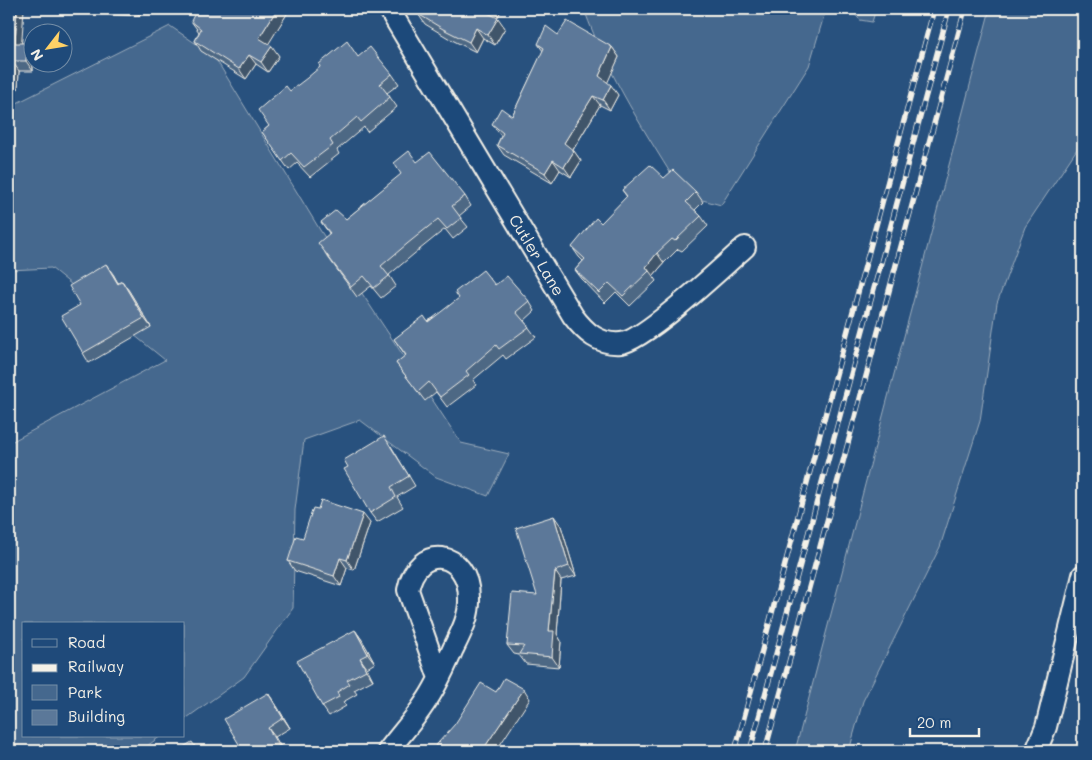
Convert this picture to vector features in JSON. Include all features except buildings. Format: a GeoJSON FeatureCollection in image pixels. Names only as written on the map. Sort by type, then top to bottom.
{"type":"FeatureCollection","features":[{"type":"Feature","properties":{"kind":"street","name":"Cutler Lane"},"geometry":{"type":"LineString","coordinates":[[389,9],[573,316],[583,329],[596,339],[610,343],[623,343],[644,333],[745,247]]}},
{"type":"Feature","properties":{"kind":"street"},"geometry":{"type":"LineString","coordinates":[[388,751],[426,702],[439,678],[465,625],[470,600],[464,573],[453,561],[440,557],[429,559],[418,568],[410,578],[408,590],[439,678]]}},
{"type":"Feature","properties":{"kind":"street"},"geometry":{"type":"LineString","coordinates":[[1036,751],[1046,728],[1083,575]]}},
{"type":"Feature","properties":{"kind":"green space"},"geometry":{"type":"Polygon","coordinates":[[[584,9],[826,9],[809,66],[721,205],[684,195],[616,81],[584,9]]]}},
{"type":"Feature","properties":{"kind":"green space"},"geometry":{"type":"Polygon","coordinates":[[[850,9],[876,9],[872,22],[860,20],[850,9]]]}},
{"type":"Feature","properties":{"kind":"green space"},"geometry":{"type":"Polygon","coordinates":[[[990,9],[1083,9],[1083,140],[1025,227],[997,303],[980,421],[940,547],[863,701],[849,751],[795,751],[990,9]]]}},
{"type":"Feature","properties":{"kind":"green space"},"geometry":{"type":"Polygon","coordinates":[[[170,26],[214,56],[320,230],[461,443],[509,454],[488,496],[436,477],[360,420],[304,440],[295,510],[293,608],[244,677],[185,719],[185,622],[22,622],[22,738],[158,738],[140,751],[9,751],[9,443],[165,360],[51,268],[9,270],[9,107],[170,26]]]}},
{"type":"Feature","properties":{"kind":"railway"},"geometry":{"type":"LineString","coordinates":[[735,751],[934,9]]}},
{"type":"Feature","properties":{"kind":"railway"},"geometry":{"type":"LineString","coordinates":[[750,751],[949,9]]}},
{"type":"Feature","properties":{"kind":"railway"},"geometry":{"type":"LineString","coordinates":[[765,751],[965,9]]}}]}
